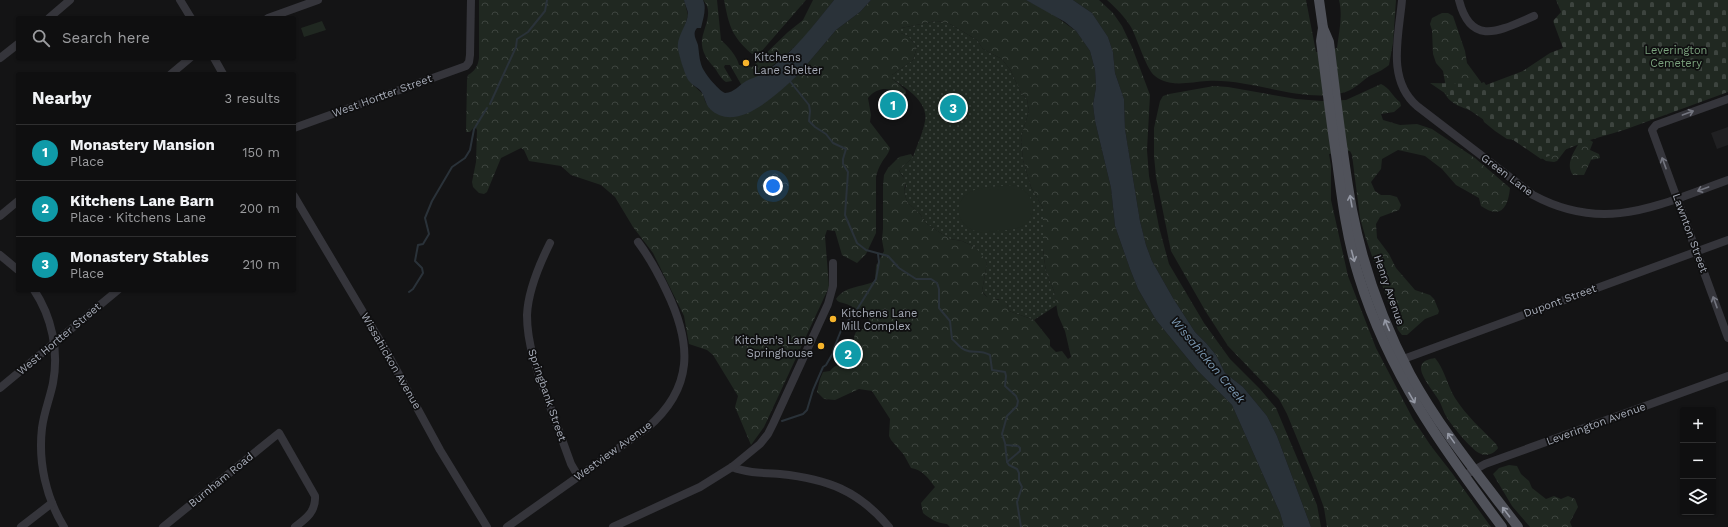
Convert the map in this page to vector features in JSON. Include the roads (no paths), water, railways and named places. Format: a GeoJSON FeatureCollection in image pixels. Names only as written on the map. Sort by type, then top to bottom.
{"type":"FeatureCollection","features":[{"type":"Feature","properties":{"kind":"main road","name":"Henry Avenue"},"geometry":{"type":"LineString","coordinates":[[1319,0],[1341,161],[1347,231],[1358,276],[1373,318],[1393,364],[1426,420],[1469,473],[1518,527]]}},
{"type":"Feature","properties":{"kind":"main road","name":"Henry Avenue"},"geometry":{"type":"LineString","coordinates":[[1341,161],[1368,270],[1383,314],[1403,359],[1432,412],[1502,527]]}},
{"type":"Feature","properties":{"kind":"street"},"geometry":{"type":"LineString","coordinates":[[51,16],[70,0]]}},
{"type":"Feature","properties":{"kind":"street"},"geometry":{"type":"LineString","coordinates":[[180,0],[190,16]]}},
{"type":"Feature","properties":{"kind":"street"},"geometry":{"type":"LineString","coordinates":[[274,16],[318,0]]}},
{"type":"Feature","properties":{"kind":"street","name":"West Hortter Street"},"geometry":{"type":"LineString","coordinates":[[296,127],[462,67],[469,62],[471,0]]}},
{"type":"Feature","properties":{"kind":"street","name":"Green Lane"},"geometry":{"type":"LineString","coordinates":[[1402,0],[1396,62],[1400,84],[1408,97],[1417,106],[1524,189],[1552,204],[1582,213],[1611,215],[1639,211],[1728,180]]}},
{"type":"Feature","properties":{"kind":"street"},"geometry":{"type":"LineString","coordinates":[[1459,0],[1463,14],[1469,23],[1476,29],[1487,32],[1496,32],[1534,16]]}},
{"type":"Feature","properties":{"kind":"street"},"geometry":{"type":"LineString","coordinates":[[0,58],[16,46]]}},
{"type":"Feature","properties":{"kind":"street"},"geometry":{"type":"LineString","coordinates":[[173,72],[188,60]]}},
{"type":"Feature","properties":{"kind":"street"},"geometry":{"type":"LineString","coordinates":[[215,60],[222,72]]}},
{"type":"Feature","properties":{"kind":"street","name":"Lawnton Street"},"geometry":{"type":"LineString","coordinates":[[1728,99],[1656,125],[1653,128],[1653,132],[1728,338]]}},
{"type":"Feature","properties":{"kind":"street","name":"Wissahickon Avenue"},"geometry":{"type":"LineString","coordinates":[[296,199],[384,349],[440,450],[487,527]]}},
{"type":"Feature","properties":{"kind":"street"},"geometry":{"type":"LineString","coordinates":[[0,216],[16,203]]}},
{"type":"Feature","properties":{"kind":"street","name":"Dupont Street"},"geometry":{"type":"LineString","coordinates":[[1393,364],[1403,359],[1728,240]]}},
{"type":"Feature","properties":{"kind":"street","name":"Westview Avenue"},"geometry":{"type":"LineString","coordinates":[[507,527],[642,431],[656,419],[673,397],[683,371],[685,351],[683,332],[679,319],[654,266],[638,242]]}},
{"type":"Feature","properties":{"kind":"street","name":"Springbank Street"},"geometry":{"type":"LineString","coordinates":[[550,243],[538,271],[530,299],[527,315],[528,335],[539,375],[571,464],[578,476]]}},
{"type":"Feature","properties":{"kind":"street"},"geometry":{"type":"LineString","coordinates":[[0,255],[16,268]]}},
{"type":"Feature","properties":{"kind":"street"},"geometry":{"type":"LineString","coordinates":[[613,527],[695,489],[732,467],[760,444],[771,430],[828,304],[833,286],[834,263]]}},
{"type":"Feature","properties":{"kind":"street"},"geometry":{"type":"LineString","coordinates":[[35,292],[47,316],[54,343],[54,376],[44,418],[41,445],[43,468],[52,503],[64,527]]}},
{"type":"Feature","properties":{"kind":"street","name":"West Hortter Street"},"geometry":{"type":"LineString","coordinates":[[0,388],[116,292]]}},
{"type":"Feature","properties":{"kind":"street","name":"Leverington Avenue"},"geometry":{"type":"LineString","coordinates":[[1469,473],[1531,447],[1728,376]]}},
{"type":"Feature","properties":{"kind":"street","name":"Burnham Road"},"geometry":{"type":"LineString","coordinates":[[163,527],[279,433],[315,496],[315,505],[311,513],[295,527]]}},
{"type":"Feature","properties":{"kind":"street"},"geometry":{"type":"LineString","coordinates":[[732,467],[744,471],[805,477],[828,483],[844,490],[862,501],[881,517],[889,527]]}},
{"type":"Feature","properties":{"kind":"street"},"geometry":{"type":"LineString","coordinates":[[21,527],[52,503]]}},
{"type":"Feature","properties":{"kind":"water"},"geometry":{"type":"Polygon","coordinates":[[[684,0],[703,0],[705,10],[704,17],[701,28],[697,28],[695,34],[700,62],[711,80],[725,93],[734,90],[746,81],[763,73],[775,65],[794,48],[834,0],[871,0],[860,12],[836,30],[798,75],[780,91],[757,108],[745,114],[732,117],[721,116],[710,109],[702,92],[687,78],[678,49],[680,36],[688,14],[684,0]]]}},
{"type":"Feature","properties":{"kind":"water","name":"Wissahickon Creek"},"geometry":{"type":"Polygon","coordinates":[[[1026,0],[1073,0],[1092,13],[1108,37],[1113,52],[1115,73],[1124,99],[1125,129],[1140,221],[1152,261],[1173,298],[1195,332],[1216,355],[1225,373],[1243,387],[1267,416],[1277,436],[1311,527],[1284,527],[1280,513],[1232,405],[1197,370],[1156,320],[1138,289],[1115,226],[1111,188],[1095,121],[1093,105],[1096,87],[1095,70],[1090,51],[1076,31],[1065,22],[1026,0]]]}},
{"type":"Feature","properties":{"kind":"waterway"},"geometry":{"type":"LineString","coordinates":[[490,104],[516,47],[517,39],[528,32],[545,11],[547,0]]}},
{"type":"Feature","properties":{"kind":"waterway"},"geometry":{"type":"LineString","coordinates":[[789,80],[809,105],[809,121],[826,134],[833,143],[846,149],[843,159],[843,164],[848,172],[845,215],[857,243],[866,250],[888,256],[899,268],[916,279],[931,279],[937,283],[939,289],[939,308],[950,321],[952,339],[965,350],[971,352],[983,352],[990,355],[992,370],[1005,372],[1005,386],[1016,396],[1018,401],[1017,406],[1007,416],[1002,434],[1005,443],[1007,462],[1009,465],[1017,469],[1019,473],[1019,481],[1022,487],[1017,502],[1021,527]]}},
{"type":"Feature","properties":{"kind":"waterway"},"geometry":{"type":"LineString","coordinates":[[409,292],[413,289],[423,273],[422,268],[415,261],[418,245],[423,244],[429,234],[425,218],[432,201],[452,167],[465,158],[470,150],[474,129],[487,108]]}},
{"type":"Feature","properties":{"kind":"waterway"},"geometry":{"type":"LineString","coordinates":[[782,421],[803,414],[807,410],[813,390],[823,367],[826,365],[833,353],[842,328],[856,311],[876,279],[879,262],[878,254]]}},
{"type":"Feature","properties":{"kind":"waterway"},"geometry":{"type":"LineString","coordinates":[[1006,445],[1018,446],[1020,448],[1020,451],[1007,462]]}},
{"type":"Feature","properties":{"kind":"place","name":"Kitchens Lane Shelter"},"geometry":{"type":"Point","coordinates":[746,63]}},
{"type":"Feature","properties":{"kind":"place","name":"Monastery Mansion"},"geometry":{"type":"Point","coordinates":[893,105]}},
{"type":"Feature","properties":{"kind":"place","name":"Monastery Stables"},"geometry":{"type":"Point","coordinates":[953,108]}},
{"type":"Feature","properties":{"kind":"place","name":"Kitchens Lane Mill Complex"},"geometry":{"type":"Point","coordinates":[833,319]}},
{"type":"Feature","properties":{"kind":"place","name":"Kitchen's Lane Springhouse"},"geometry":{"type":"Point","coordinates":[821,346]}},
{"type":"Feature","properties":{"kind":"place","name":"Kitchens Lane Barn"},"geometry":{"type":"Point","coordinates":[848,354]}},
{"type":"Feature","properties":{"kind":"park label","name":"Leverington Cemetery"},"geometry":{"type":"Point","coordinates":[1676,56]}}]}
